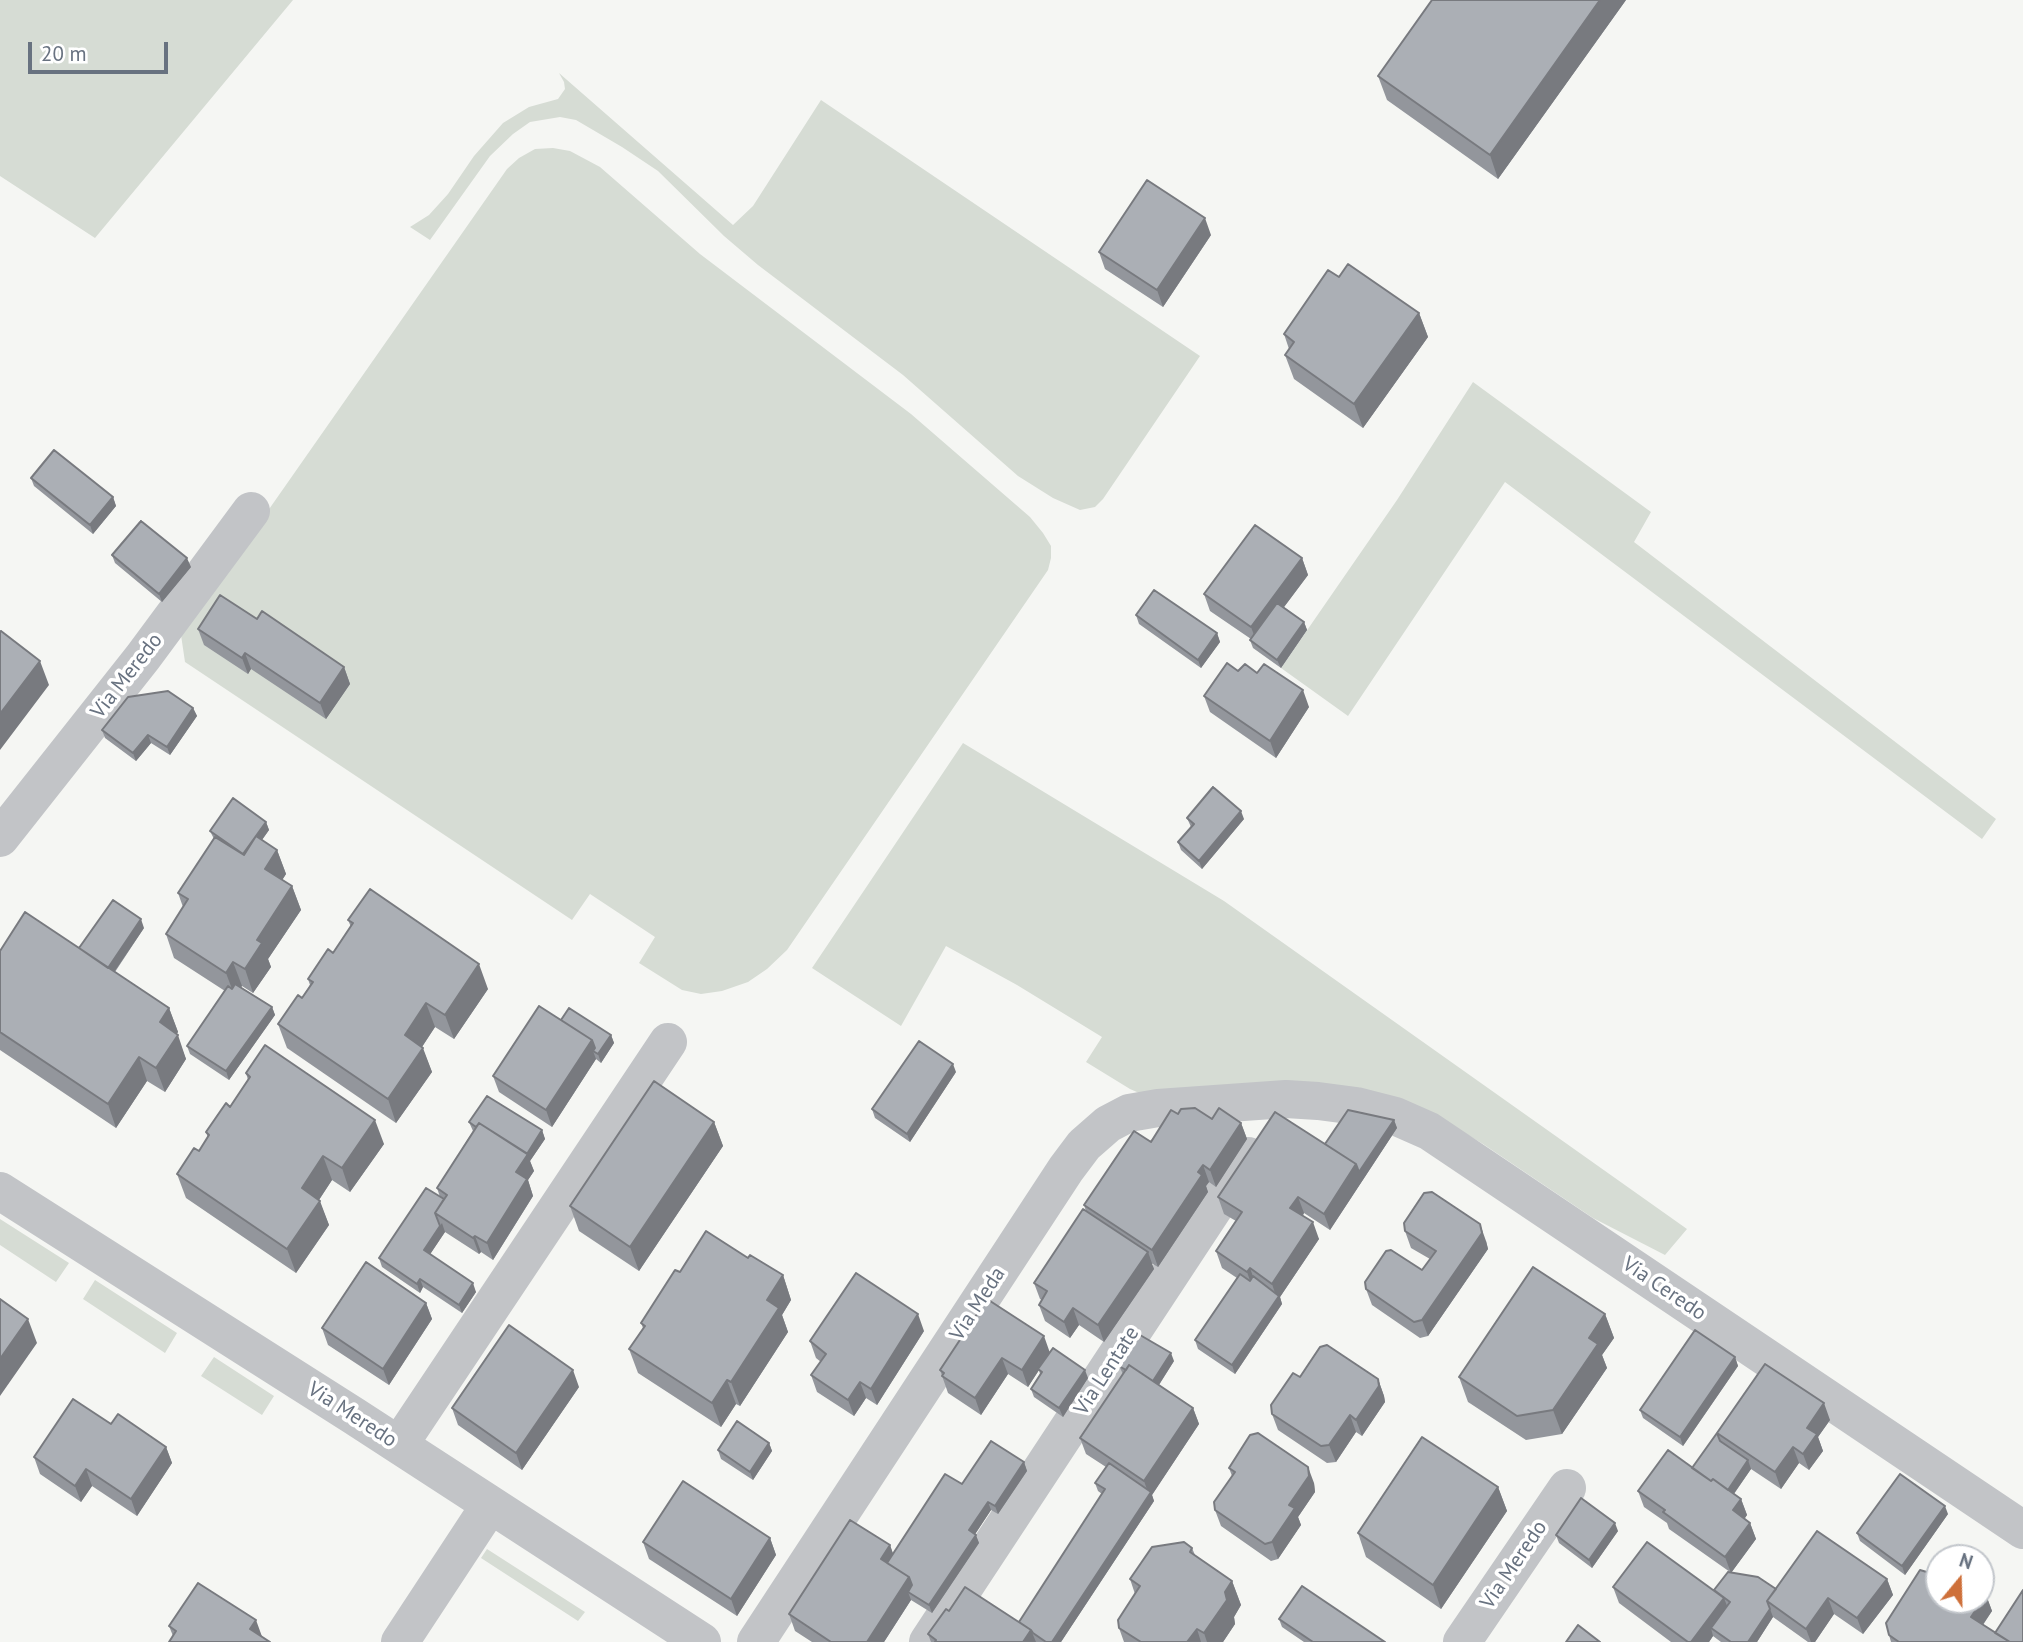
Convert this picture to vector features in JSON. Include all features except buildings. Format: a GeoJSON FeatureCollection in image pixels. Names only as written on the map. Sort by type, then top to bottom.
{"type":"FeatureCollection","features":[{"type":"Feature","properties":{"kind":"street","name":"Via Meredo"},"geometry":{"type":"LineString","coordinates":[[0,838],[143,657],[251,511]]}},
{"type":"Feature","properties":{"kind":"street"},"geometry":{"type":"LineString","coordinates":[[399,1445],[668,1042]]}},
{"type":"Feature","properties":{"kind":"street","name":"Via Ceredo"},"geometry":{"type":"LineString","coordinates":[[1286,1099],[1356,1106],[1395,1116],[1429,1131],[2023,1530]]}},
{"type":"Feature","properties":{"kind":"street","name":"Via Meda"},"geometry":{"type":"LineString","coordinates":[[756,1642],[1084,1145],[1108,1124],[1129,1113],[1158,1108],[1286,1099]]}},
{"type":"Feature","properties":{"kind":"street","name":"Via Lentate"},"geometry":{"type":"LineString","coordinates":[[928,1642],[1286,1099]]}},
{"type":"Feature","properties":{"kind":"street","name":"Via Meredo"},"geometry":{"type":"LineString","coordinates":[[0,1191],[702,1642]]}},
{"type":"Feature","properties":{"kind":"street","name":"Via Meredo"},"geometry":{"type":"LineString","coordinates":[[1462,1642],[1567,1488]]}},
{"type":"Feature","properties":{"kind":"street"},"geometry":{"type":"LineString","coordinates":[[400,1642],[490,1505]]}},
{"type":"Feature","properties":{"kind":"shaded area"},"geometry":{"type":"Polygon","coordinates":[[[0,0],[293,0],[95,238],[0,176],[0,0]]]}},
{"type":"Feature","properties":{"kind":"shaded area"},"geometry":{"type":"Polygon","coordinates":[[[559,73],[733,225],[753,206],[821,100],[1200,356],[1103,499],[1095,507],[1080,510],[1053,498],[1018,476],[903,375],[758,265],[724,236],[658,171],[576,120],[560,117],[530,122],[490,156],[430,240],[410,227],[429,215],[448,194],[474,156],[503,123],[529,107],[558,99],[565,89],[559,73]]]}},
{"type":"Feature","properties":{"kind":"shaded area"},"geometry":{"type":"Polygon","coordinates":[[[535,149],[570,151],[600,167],[700,254],[911,414],[1030,517],[1051,546],[1048,570],[787,950],[748,982],[722,991],[701,994],[682,990],[639,963],[655,937],[590,894],[572,920],[185,662],[181,635],[507,169],[535,149]]]}},
{"type":"Feature","properties":{"kind":"shaded area"},"geometry":{"type":"Polygon","coordinates":[[[1473,382],[1651,512],[1634,542],[1996,819],[1982,839],[1505,482],[1348,716],[1281,668],[1397,500],[1473,382]]]}},
{"type":"Feature","properties":{"kind":"shaded area"},"geometry":{"type":"Polygon","coordinates":[[[963,743],[1224,901],[1687,1229],[1665,1255],[1593,1218],[1443,1120],[1146,1096],[1086,1062],[1102,1037],[946,946],[901,1026],[812,968],[963,743]]]}},
{"type":"Feature","properties":{"kind":"shaded area"},"geometry":{"type":"Polygon","coordinates":[[[0,1219],[69,1263],[56,1282],[0,1245],[0,1219]]]}},
{"type":"Feature","properties":{"kind":"shaded area"},"geometry":{"type":"Polygon","coordinates":[[[95,1280],[177,1333],[165,1353],[83,1299],[95,1280]]]}},
{"type":"Feature","properties":{"kind":"shaded area"},"geometry":{"type":"Polygon","coordinates":[[[214,1357],[274,1396],[262,1415],[201,1376],[214,1357]]]}},
{"type":"Feature","properties":{"kind":"shaded area"},"geometry":{"type":"Polygon","coordinates":[[[487,1549],[585,1612],[578,1621],[481,1558],[487,1549]]]}}]}
